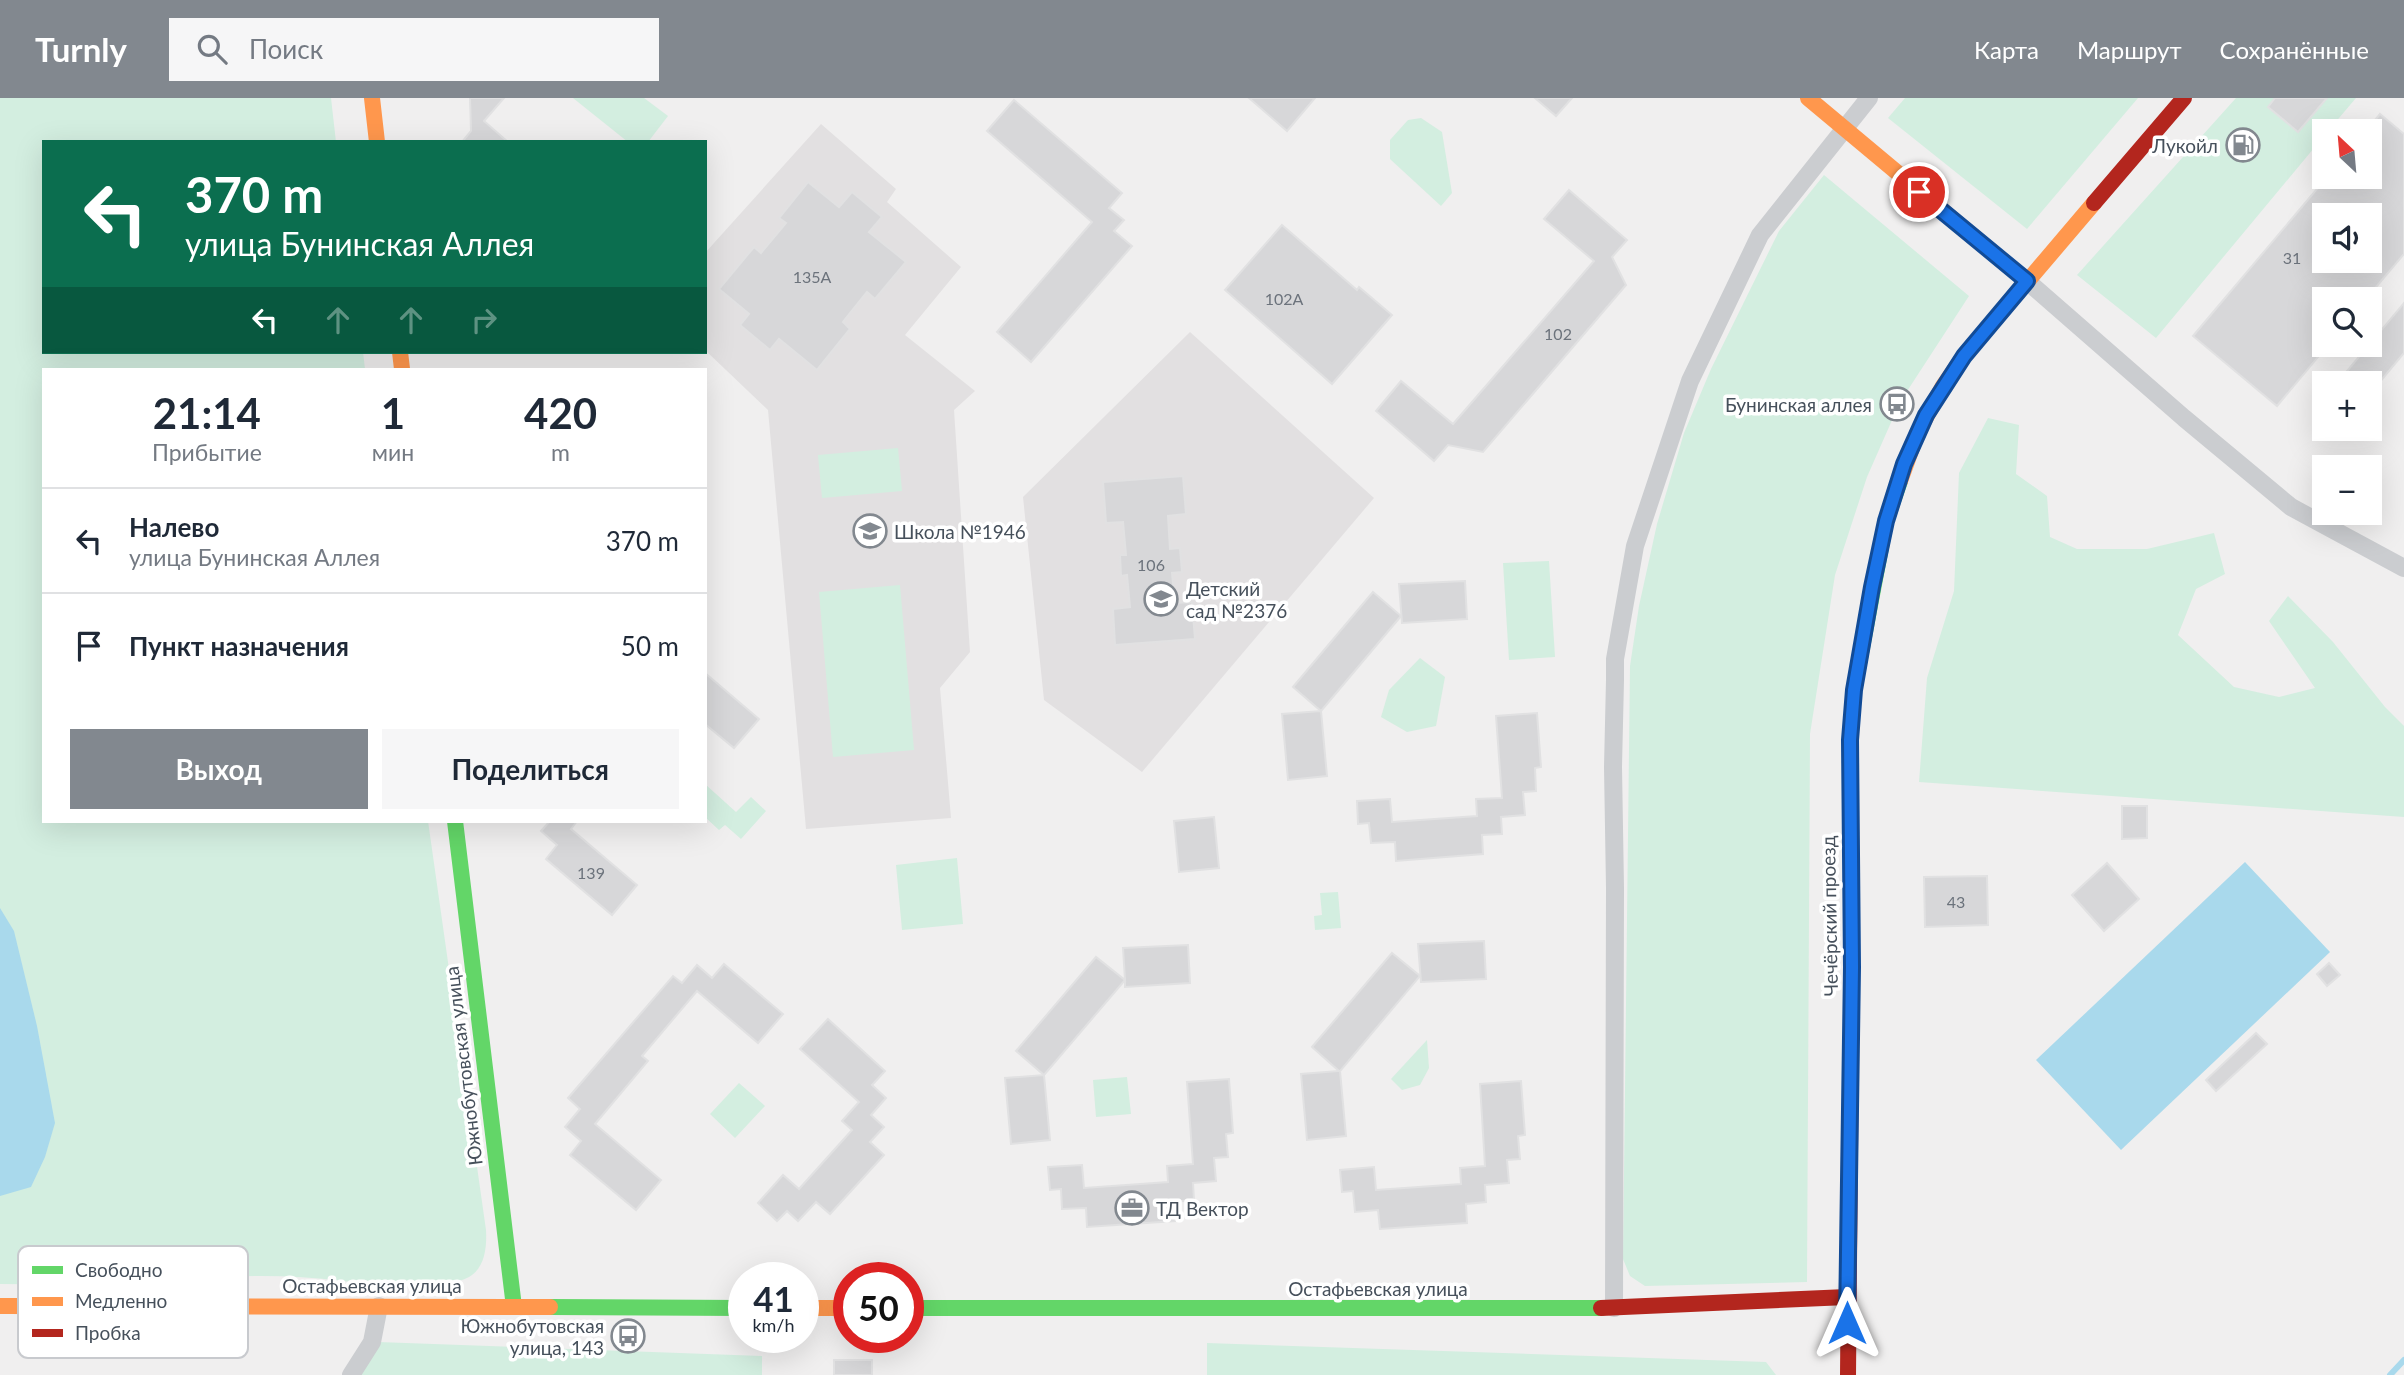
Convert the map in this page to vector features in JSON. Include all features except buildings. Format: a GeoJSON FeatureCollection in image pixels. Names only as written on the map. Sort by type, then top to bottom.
{"type":"FeatureCollection","features":[{"type":"Feature","properties":{"kind":"street"},"geometry":{"type":"LineString","coordinates":[[372,98],[377,140]]}},
{"type":"Feature","properties":{"kind":"street"},"geometry":{"type":"LineString","coordinates":[[1808,98],[2291,507],[2404,568]]}},
{"type":"Feature","properties":{"kind":"street"},"geometry":{"type":"LineString","coordinates":[[1614,1308],[1615,659],[1635,546],[1690,380],[1760,235],[1869,98]]}},
{"type":"Feature","properties":{"kind":"street","name":"Чечёрский проезд"},"geometry":{"type":"LineString","coordinates":[[1848,1375],[1852,967],[1850,740],[1854,690],[1886,521],[1904,464],[1926,415],[1964,356],[2184,98]]}},
{"type":"Feature","properties":{"kind":"street","name":"Южнобутовская улица"},"geometry":{"type":"LineString","coordinates":[[455,823],[514,1307]]}},
{"type":"Feature","properties":{"kind":"street","name":"Остафьевская улица"},"geometry":{"type":"LineString","coordinates":[[924,1308],[1614,1308],[1847,1297]]}},
{"type":"Feature","properties":{"kind":"street","name":"Остафьевская улица"},"geometry":{"type":"LineString","coordinates":[[0,1306],[18,1306]]}},
{"type":"Feature","properties":{"kind":"street","name":"Остафьевская улица"},"geometry":{"type":"LineString","coordinates":[[248,1306],[728,1308]]}},
{"type":"Feature","properties":{"kind":"street"},"geometry":{"type":"LineString","coordinates":[[351,1375],[372,1342],[379,1306]]}},
{"type":"Feature","properties":{"kind":"shaded area","name":"Школа №1946"},"geometry":{"type":"Polygon","coordinates":[[[821,124],[896,189],[887,202],[961,267],[905,335],[975,391],[954,410],[970,652],[940,688],[951,818],[806,829],[768,410],[707,352],[707,251],[821,124]]]}},
{"type":"Feature","properties":{"kind":"shaded area","name":"Детский сад №2376"},"geometry":{"type":"Polygon","coordinates":[[[1190,332],[1374,498],[1142,772],[1044,700],[1023,497],[1190,332]]]}},
{"type":"Feature","properties":{"kind":"green space"},"geometry":{"type":"Polygon","coordinates":[[[0,98],[331,98],[336,140],[42,140],[42,354],[363,354],[365,368],[42,368],[42,823],[428,823],[486,1230],[482,1263],[469,1277],[458,1281],[443,1284],[388,1285],[313,1278],[248,1276],[248,1246],[18,1246],[18,1284],[0,1284],[0,98]]]}},
{"type":"Feature","properties":{"kind":"green space"},"geometry":{"type":"Polygon","coordinates":[[[573,98],[644,98],[668,116],[650,140],[626,140],[573,98]]]}},
{"type":"Feature","properties":{"kind":"green space"},"geometry":{"type":"Polygon","coordinates":[[[1905,98],[2138,98],[2027,229],[1888,118],[1905,98]]]}},
{"type":"Feature","properties":{"kind":"green space"},"geometry":{"type":"Polygon","coordinates":[[[2236,98],[2356,98],[2338,119],[2312,119],[2312,150],[2156,338],[2077,275],[2236,98]]]}},
{"type":"Feature","properties":{"kind":"green space"},"geometry":{"type":"Polygon","coordinates":[[[1421,118],[1442,132],[1452,193],[1441,206],[1390,159],[1390,140],[1408,120],[1421,118]]]}},
{"type":"Feature","properties":{"kind":"green space"},"geometry":{"type":"Polygon","coordinates":[[[1824,175],[1969,296],[1900,402],[1867,477],[1835,575],[1810,734],[1807,1282],[1645,1286],[1630,1276],[1623,1259],[1630,666],[1639,606],[1657,524],[1684,433],[1711,369],[1779,231],[1824,175]]]}},
{"type":"Feature","properties":{"kind":"green space"},"geometry":{"type":"Polygon","coordinates":[[[1988,418],[2019,425],[2016,474],[2047,496],[2050,537],[2077,549],[2147,549],[2214,533],[2225,574],[2196,589],[2178,635],[2234,687],[2279,697],[2315,688],[2269,621],[2288,596],[2333,642],[2385,707],[2404,726],[2404,817],[1919,782],[1927,678],[1954,591],[1959,473],[1988,418]]]}},
{"type":"Feature","properties":{"kind":"green space"},"geometry":{"type":"Polygon","coordinates":[[[898,448],[902,491],[822,498],[818,455],[898,448]]]}},
{"type":"Feature","properties":{"kind":"green space"},"geometry":{"type":"Polygon","coordinates":[[[1549,561],[1555,657],[1509,660],[1503,563],[1549,561]]]}},
{"type":"Feature","properties":{"kind":"green space"},"geometry":{"type":"Polygon","coordinates":[[[900,585],[914,750],[833,757],[819,592],[900,585]]]}},
{"type":"Feature","properties":{"kind":"green space"},"geometry":{"type":"Polygon","coordinates":[[[1420,658],[1445,677],[1436,726],[1407,732],[1381,717],[1389,690],[1420,658]]]}},
{"type":"Feature","properties":{"kind":"green space"},"geometry":{"type":"Polygon","coordinates":[[[707,786],[736,812],[751,797],[766,811],[741,839],[725,825],[719,830],[707,819],[707,786]]]}},
{"type":"Feature","properties":{"kind":"green space"},"geometry":{"type":"Polygon","coordinates":[[[957,858],[963,924],[902,930],[896,865],[957,858]]]}},
{"type":"Feature","properties":{"kind":"green space"},"geometry":{"type":"Polygon","coordinates":[[[1338,892],[1341,928],[1315,930],[1314,916],[1322,915],[1320,893],[1338,892]]]}},
{"type":"Feature","properties":{"kind":"green space"},"geometry":{"type":"Polygon","coordinates":[[[1427,1040],[1429,1068],[1420,1085],[1402,1090],[1391,1079],[1427,1040]]]}},
{"type":"Feature","properties":{"kind":"green space"},"geometry":{"type":"Polygon","coordinates":[[[1127,1077],[1131,1114],[1096,1117],[1093,1080],[1127,1077]]]}},
{"type":"Feature","properties":{"kind":"green space"},"geometry":{"type":"Polygon","coordinates":[[[739,1083],[765,1106],[735,1138],[710,1114],[739,1083]]]}},
{"type":"Feature","properties":{"kind":"green space"},"geometry":{"type":"Polygon","coordinates":[[[378,1342],[762,1356],[762,1375],[356,1375],[378,1342]]]}},
{"type":"Feature","properties":{"kind":"green space"},"geometry":{"type":"Polygon","coordinates":[[[1207,1343],[1766,1362],[1776,1375],[1207,1375],[1207,1343]]]}},
{"type":"Feature","properties":{"kind":"water"},"geometry":{"type":"Polygon","coordinates":[[[2245,862],[2330,952],[2121,1150],[2036,1060],[2245,862]]]}},
{"type":"Feature","properties":{"kind":"water"},"geometry":{"type":"Polygon","coordinates":[[[0,908],[14,931],[37,1026],[55,1123],[45,1157],[31,1187],[0,1196],[0,908]]]}},
{"type":"Feature","properties":{"kind":"waterway"},"geometry":{"type":"LineString","coordinates":[[2390,1375],[2404,1360]]}},
{"type":"Feature","properties":{"kind":"traffic: fast"},"geometry":{"type":"LineString","coordinates":[[1852,928],[1850,740],[1854,690],[1886,521],[1900,481]]}},
{"type":"Feature","properties":{"kind":"traffic: fast"},"geometry":{"type":"LineString","coordinates":[[455,823],[514,1307]]}},
{"type":"Feature","properties":{"kind":"traffic: fast"},"geometry":{"type":"LineString","coordinates":[[550,1307],[728,1308]]}},
{"type":"Feature","properties":{"kind":"traffic: fast"},"geometry":{"type":"LineString","coordinates":[[924,1308],[1601,1308]]}},
{"type":"Feature","properties":{"kind":"traffic: slow"},"geometry":{"type":"LineString","coordinates":[[372,98],[377,140]]}},
{"type":"Feature","properties":{"kind":"traffic: slow"},"geometry":{"type":"LineString","coordinates":[[1808,98],[2027,281]]}},
{"type":"Feature","properties":{"kind":"traffic: slow"},"geometry":{"type":"LineString","coordinates":[[1900,481],[1917,434],[1943,386],[1964,356],[2094,203]]}},
{"type":"Feature","properties":{"kind":"traffic: slow"},"geometry":{"type":"LineString","coordinates":[[400,354],[402,368]]}},
{"type":"Feature","properties":{"kind":"traffic: slow"},"geometry":{"type":"LineString","coordinates":[[0,1306],[18,1306]]}},
{"type":"Feature","properties":{"kind":"traffic: slow"},"geometry":{"type":"LineString","coordinates":[[248,1306],[550,1307]]}},
{"type":"Feature","properties":{"kind":"traffic: slow"},"geometry":{"type":"LineString","coordinates":[[819,1308],[833,1308]]}},
{"type":"Feature","properties":{"kind":"traffic: jam"},"geometry":{"type":"LineString","coordinates":[[2094,203],[2184,98]]}},
{"type":"Feature","properties":{"kind":"traffic: jam"},"geometry":{"type":"LineString","coordinates":[[1848,1375],[1852,928]]}},
{"type":"Feature","properties":{"kind":"traffic: jam"},"geometry":{"type":"LineString","coordinates":[[1601,1308],[1847,1297]]}},
{"type":"Feature","properties":{"kind":"place","name":"Лукойл"},"geometry":{"type":"Point","coordinates":[2243,145]}},
{"type":"Feature","properties":{"kind":"place","name":"Бунинская аллея"},"geometry":{"type":"Point","coordinates":[1897,404]}},
{"type":"Feature","properties":{"kind":"place","name":"Школа №1946"},"geometry":{"type":"Point","coordinates":[870,531]}},
{"type":"Feature","properties":{"kind":"place","name":"Детский сад №2376"},"geometry":{"type":"Point","coordinates":[1161,599]}},
{"type":"Feature","properties":{"kind":"place","name":"ТД Вектор"},"geometry":{"type":"Point","coordinates":[1132,1208]}},
{"type":"Feature","properties":{"kind":"place","name":"Южнобутовская улица, 143"},"geometry":{"type":"Point","coordinates":[628,1336]}},
{"type":"Feature","properties":{"kind":"route"},"geometry":{"type":"LineString","coordinates":[[1847,1323],[1852,967],[1849,824],[1850,740],[1854,690],[1886,521],[1904,464],[1942,386],[2027,281],[1919,192]]}}]}
